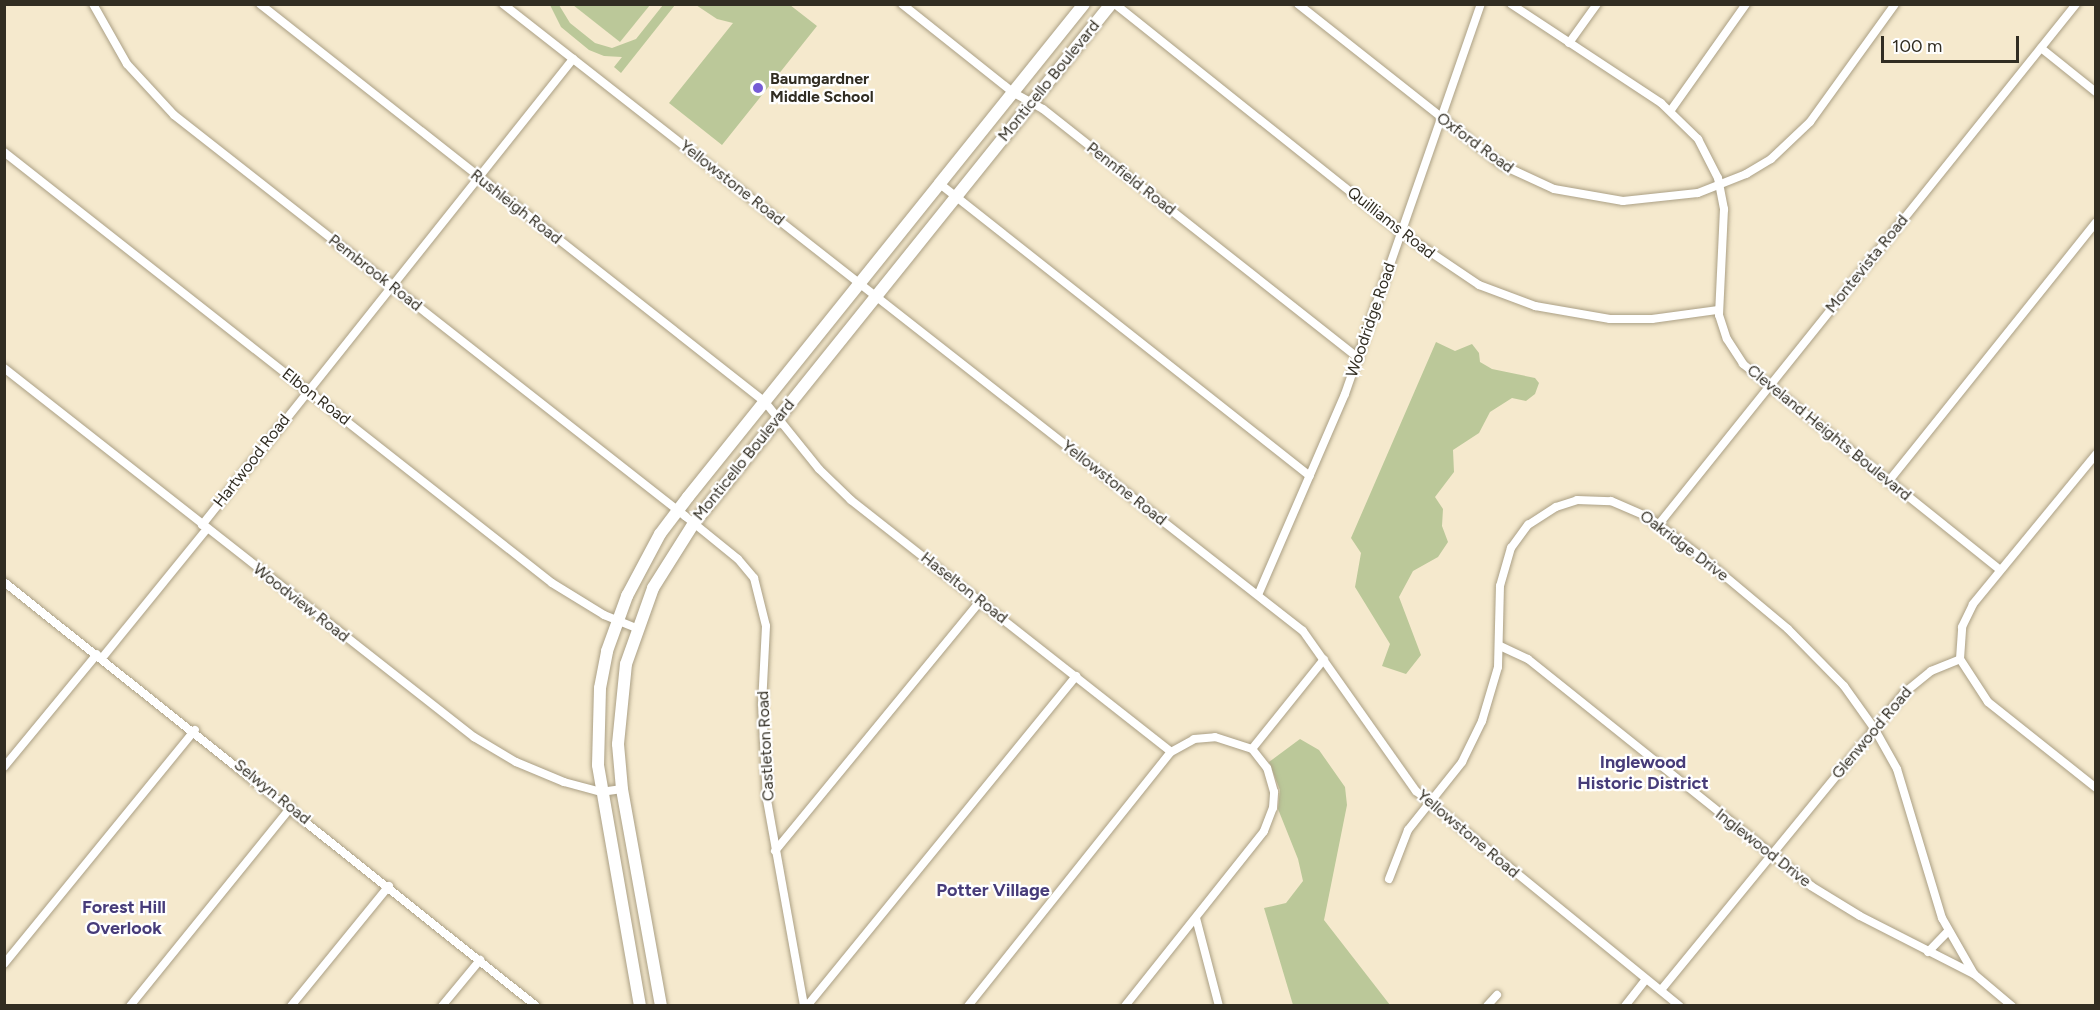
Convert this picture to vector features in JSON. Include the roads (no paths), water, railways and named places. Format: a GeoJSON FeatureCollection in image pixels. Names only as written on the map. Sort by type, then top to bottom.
{"type":"FeatureCollection","features":[{"type":"Feature","properties":{"kind":"main road","name":"Monticello Boulevard"},"geometry":{"type":"LineString","coordinates":[[640,1005],[601,792],[597,726],[600,688],[617,621],[641,566],[686,517],[772,409],[859,283],[1084,4]]}},
{"type":"Feature","properties":{"kind":"main road","name":"Monticello Boulevard"},"geometry":{"type":"LineString","coordinates":[[661,1005],[622,789],[619,706],[637,628],[686,517],[772,409],[876,296],[1113,4]]}},
{"type":"Feature","properties":{"kind":"street","name":"Pembrook Road"},"geometry":{"type":"LineString","coordinates":[[93,4],[127,64],[167,108],[686,517]]}},
{"type":"Feature","properties":{"kind":"street","name":"Rushleigh Road"},"geometry":{"type":"LineString","coordinates":[[260,4],[772,409]]}},
{"type":"Feature","properties":{"kind":"street","name":"Yellowstone Road"},"geometry":{"type":"LineString","coordinates":[[503,4],[1303,631],[1405,778],[1430,804],[1680,1005]]}},
{"type":"Feature","properties":{"kind":"street","name":"Pennfield Road"},"geometry":{"type":"LineString","coordinates":[[902,4],[1014,93],[1033,102],[1358,358]]}},
{"type":"Feature","properties":{"kind":"street","name":"Quilliams Road"},"geometry":{"type":"LineString","coordinates":[[1113,4],[1402,233],[1471,280],[1537,307],[1587,317],[1633,320],[1718,310]]}},
{"type":"Feature","properties":{"kind":"street","name":"Oxford Road"},"geometry":{"type":"LineString","coordinates":[[1298,4],[1441,118],[1513,171],[1573,194],[1608,200],[1651,201],[1720,185],[1771,159],[1799,134],[1895,4]]}},
{"type":"Feature","properties":{"kind":"street","name":"Woodridge Road"},"geometry":{"type":"LineString","coordinates":[[1258,595],[1358,358],[1481,4]]}},
{"type":"Feature","properties":{"kind":"street","name":"Cleveland Heights Boulevard"},"geometry":{"type":"LineString","coordinates":[[1511,4],[1671,110],[1705,150],[1720,185],[1725,232],[1718,310],[1735,354],[1768,387],[2000,570]]}},
{"type":"Feature","properties":{"kind":"street"},"geometry":{"type":"LineString","coordinates":[[1569,43],[1597,4]]}},
{"type":"Feature","properties":{"kind":"street"},"geometry":{"type":"LineString","coordinates":[[1671,110],[1746,4]]}},
{"type":"Feature","properties":{"kind":"street","name":"Montevista Road"},"geometry":{"type":"LineString","coordinates":[[1659,524],[2076,4]]}},
{"type":"Feature","properties":{"kind":"street"},"geometry":{"type":"LineString","coordinates":[[2041,48],[2096,92]]}},
{"type":"Feature","properties":{"kind":"street","name":"Hartwood Road"},"geometry":{"type":"LineString","coordinates":[[4,767],[100,656],[204,527],[308,390],[573,59]]}},
{"type":"Feature","properties":{"kind":"street","name":"Elbon Road"},"geometry":{"type":"LineString","coordinates":[[4,152],[552,583],[617,621],[637,628]]}},
{"type":"Feature","properties":{"kind":"street"},"geometry":{"type":"LineString","coordinates":[[940,184],[1310,476]]}},
{"type":"Feature","properties":{"kind":"street"},"geometry":{"type":"LineString","coordinates":[[1887,482],[2096,222]]}},
{"type":"Feature","properties":{"kind":"street","name":"Woodview Road"},"geometry":{"type":"LineString","coordinates":[[4,368],[474,737],[535,771],[601,792],[622,789]]}},
{"type":"Feature","properties":{"kind":"street","name":"Haselton Road"},"geometry":{"type":"LineString","coordinates":[[772,409],[843,493],[1171,752]]}},
{"type":"Feature","properties":{"kind":"street"},"geometry":{"type":"LineString","coordinates":[[2094,461],[2000,570],[1965,616],[1960,658],[1988,702],[2096,788]]}},
{"type":"Feature","properties":{"kind":"street","name":"Oakridge Drive"},"geometry":{"type":"LineString","coordinates":[[1389,879],[1404,837],[1430,804],[1476,735],[1492,689],[1500,646],[1502,568],[1516,540],[1538,517],[1570,501],[1601,499],[1629,507],[1659,524],[1788,629],[1844,686],[1874,728],[1903,785],[1932,890],[1948,931],[1974,974]]}},
{"type":"Feature","properties":{"kind":"street","name":"Castleton Road"},"geometry":{"type":"LineString","coordinates":[[686,517],[746,567],[762,600],[766,626],[764,737],[775,851],[806,1005]]}},
{"type":"Feature","properties":{"kind":"street","name":"Selwyn Road"},"geometry":{"type":"LineString","coordinates":[[4,582],[195,730],[536,1005]]}},
{"type":"Feature","properties":{"kind":"street"},"geometry":{"type":"LineString","coordinates":[[775,851],[980,601]]}},
{"type":"Feature","properties":{"kind":"street","name":"Inglewood Drive"},"geometry":{"type":"LineString","coordinates":[[1500,646],[1530,661],[1771,855],[1836,902],[1974,974],[2012,1005]]}},
{"type":"Feature","properties":{"kind":"street","name":"Glenwood Road"},"geometry":{"type":"LineString","coordinates":[[1661,990],[1874,728],[1916,682],[1960,658]]}},
{"type":"Feature","properties":{"kind":"street"},"geometry":{"type":"LineString","coordinates":[[1252,749],[1324,659]]}},
{"type":"Feature","properties":{"kind":"street"},"geometry":{"type":"LineString","coordinates":[[806,1005],[1076,676]]}},
{"type":"Feature","properties":{"kind":"street"},"geometry":{"type":"LineString","coordinates":[[4,964],[195,730]]}},
{"type":"Feature","properties":{"kind":"street"},"geometry":{"type":"LineString","coordinates":[[968,1005],[1171,752],[1194,739],[1215,737],[1252,749],[1271,777],[1274,798],[1271,816],[1253,846],[1125,1005]]}},
{"type":"Feature","properties":{"kind":"street"},"geometry":{"type":"LineString","coordinates":[[130,1005],[291,807]]}},
{"type":"Feature","properties":{"kind":"street"},"geometry":{"type":"LineString","coordinates":[[291,1005],[389,886]]}},
{"type":"Feature","properties":{"kind":"street"},"geometry":{"type":"LineString","coordinates":[[1196,918],[1220,1005]]}},
{"type":"Feature","properties":{"kind":"street"},"geometry":{"type":"LineString","coordinates":[[1928,952],[1948,931]]}},
{"type":"Feature","properties":{"kind":"street"},"geometry":{"type":"LineString","coordinates":[[442,1005],[480,960]]}},
{"type":"Feature","properties":{"kind":"street"},"geometry":{"type":"LineString","coordinates":[[1625,1005],[1647,979]]}},
{"type":"Feature","properties":{"kind":"street"},"geometry":{"type":"LineString","coordinates":[[1487,1005],[1497,995]]}},
{"type":"Feature","properties":{"kind":"place","name":"Baumgardner Middle School"},"geometry":{"type":"Point","coordinates":[758,88]}},
{"type":"Feature","properties":{"kind":"district","name":"Inglewood Historic District"},"geometry":{"type":"Point","coordinates":[1643,774]}},
{"type":"Feature","properties":{"kind":"district","name":"Potter Village"},"geometry":{"type":"Point","coordinates":[993,890]}},
{"type":"Feature","properties":{"kind":"district","name":"Forest Hill Overlook"},"geometry":{"type":"Point","coordinates":[124,918]}}]}
